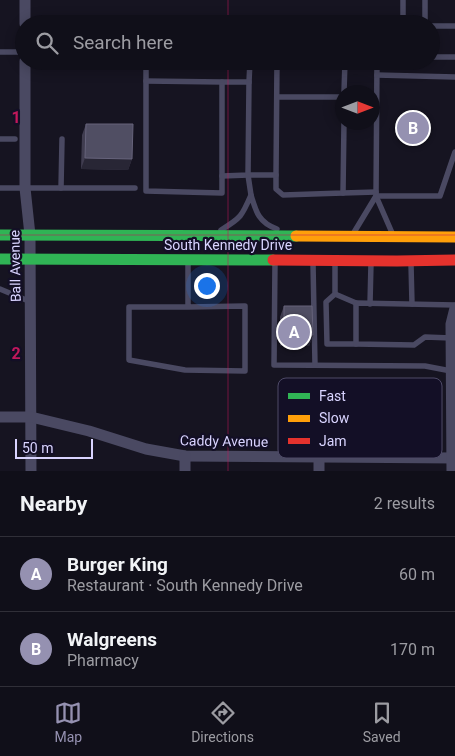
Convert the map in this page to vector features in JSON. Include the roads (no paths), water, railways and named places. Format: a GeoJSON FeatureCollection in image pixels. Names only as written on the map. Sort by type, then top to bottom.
{"type":"FeatureCollection","features":[{"type":"Feature","properties":{"kind":"main road","name":"South Kennedy Drive"},"geometry":{"type":"LineString","coordinates":[[0,235],[455,238]]}},
{"type":"Feature","properties":{"kind":"main road","name":"South Kennedy Drive"},"geometry":{"type":"LineString","coordinates":[[0,258],[335,261],[455,260]]}},
{"type":"Feature","properties":{"kind":"street"},"geometry":{"type":"LineString","coordinates":[[25,0],[25,15]]}},
{"type":"Feature","properties":{"kind":"street","name":"Ball Avenue"},"geometry":{"type":"LineString","coordinates":[[25,70],[26,188],[30,235],[31,302],[31,471]]}},
{"type":"Feature","properties":{"kind":"street"},"geometry":{"type":"LineString","coordinates":[[452,471],[454,458],[451,324],[455,306]]}},
{"type":"Feature","properties":{"kind":"street","name":"Caddy Avenue"},"geometry":{"type":"LineString","coordinates":[[0,417],[31,417],[89,431],[146,449],[185,456],[278,457]]}},
{"type":"Feature","properties":{"kind":"street"},"geometry":{"type":"LineString","coordinates":[[185,456],[185,471]]}},
{"type":"Feature","properties":{"kind":"street"},"geometry":{"type":"LineString","coordinates":[[319,458],[319,471]]}},
{"type":"Feature","properties":{"kind":"lane"},"geometry":{"type":"LineString","coordinates":[[403,0],[403,15]]}},
{"type":"Feature","properties":{"kind":"lane"},"geometry":{"type":"LineString","coordinates":[[425,0],[425,15]]}},
{"type":"Feature","properties":{"kind":"lane"},"geometry":{"type":"LineString","coordinates":[[440,26],[455,26]]}},
{"type":"Feature","properties":{"kind":"lane"},"geometry":{"type":"LineString","coordinates":[[0,52],[15,52]]}},
{"type":"Feature","properties":{"kind":"lane"},"geometry":{"type":"LineString","coordinates":[[440,57],[455,57]]}},
{"type":"Feature","properties":{"kind":"lane"},"geometry":{"type":"LineString","coordinates":[[146,70],[146,191],[222,193],[222,82]]}},
{"type":"Feature","properties":{"kind":"lane"},"geometry":{"type":"LineString","coordinates":[[250,70],[248,175],[251,195],[258,216],[263,221],[270,227],[293,236]]}},
{"type":"Feature","properties":{"kind":"lane"},"geometry":{"type":"LineString","coordinates":[[277,70],[276,189],[283,194],[343,193],[440,196],[455,152]]}},
{"type":"Feature","properties":{"kind":"lane"},"geometry":{"type":"LineString","coordinates":[[344,70],[344,85]]}},
{"type":"Feature","properties":{"kind":"lane"},"geometry":{"type":"LineString","coordinates":[[377,70],[376,194],[394,237]]}},
{"type":"Feature","properties":{"kind":"lane"},"geometry":{"type":"LineString","coordinates":[[377,75],[455,77]]}},
{"type":"Feature","properties":{"kind":"lane"},"geometry":{"type":"LineString","coordinates":[[146,81],[249,82]]}},
{"type":"Feature","properties":{"kind":"lane"},"geometry":{"type":"LineString","coordinates":[[277,97],[335,97]]}},
{"type":"Feature","properties":{"kind":"lane"},"geometry":{"type":"LineString","coordinates":[[343,193],[344,130]]}},
{"type":"Feature","properties":{"kind":"lane"},"geometry":{"type":"LineString","coordinates":[[0,139],[15,139]]}},
{"type":"Feature","properties":{"kind":"lane"},"geometry":{"type":"LineString","coordinates":[[61,188],[62,139]]}},
{"type":"Feature","properties":{"kind":"lane"},"geometry":{"type":"LineString","coordinates":[[222,176],[276,175]]}},
{"type":"Feature","properties":{"kind":"lane"},"geometry":{"type":"LineString","coordinates":[[0,188],[135,188]]}},
{"type":"Feature","properties":{"kind":"lane"},"geometry":{"type":"LineString","coordinates":[[352,236],[376,194]]}},
{"type":"Feature","properties":{"kind":"lane"},"geometry":{"type":"LineString","coordinates":[[206,235],[217,233],[238,219],[245,210],[251,195]]}},
{"type":"Feature","properties":{"kind":"lane"},"geometry":{"type":"LineString","coordinates":[[188,260],[188,307]]}},
{"type":"Feature","properties":{"kind":"lane"},"geometry":{"type":"LineString","coordinates":[[275,260],[274,365],[425,366],[452,371]]}},
{"type":"Feature","properties":{"kind":"lane"},"geometry":{"type":"LineString","coordinates":[[313,260],[315,365]]}},
{"type":"Feature","properties":{"kind":"lane"},"geometry":{"type":"LineString","coordinates":[[335,261],[335,294],[326,302],[327,344],[414,345],[425,337],[451,338]]}},
{"type":"Feature","properties":{"kind":"lane"},"geometry":{"type":"LineString","coordinates":[[370,304],[371,261]]}},
{"type":"Feature","properties":{"kind":"lane"},"geometry":{"type":"LineString","coordinates":[[411,261],[412,304]]}},
{"type":"Feature","properties":{"kind":"lane"},"geometry":{"type":"LineString","coordinates":[[0,289],[31,302]]}},
{"type":"Feature","properties":{"kind":"lane"},"geometry":{"type":"LineString","coordinates":[[335,294],[356,304],[455,306]]}},
{"type":"Feature","properties":{"kind":"lane"},"geometry":{"type":"LineString","coordinates":[[356,304],[356,344]]}},
{"type":"Feature","properties":{"kind":"lane"},"geometry":{"type":"LineString","coordinates":[[245,306],[245,371],[185,370],[129,360],[129,307],[188,307],[245,306]]}},
{"type":"Feature","properties":{"kind":"place","name":"Walgreens"},"geometry":{"type":"Point","coordinates":[413,128]}},
{"type":"Feature","properties":{"kind":"place","name":"Burger King"},"geometry":{"type":"Point","coordinates":[294,332]}}]}
